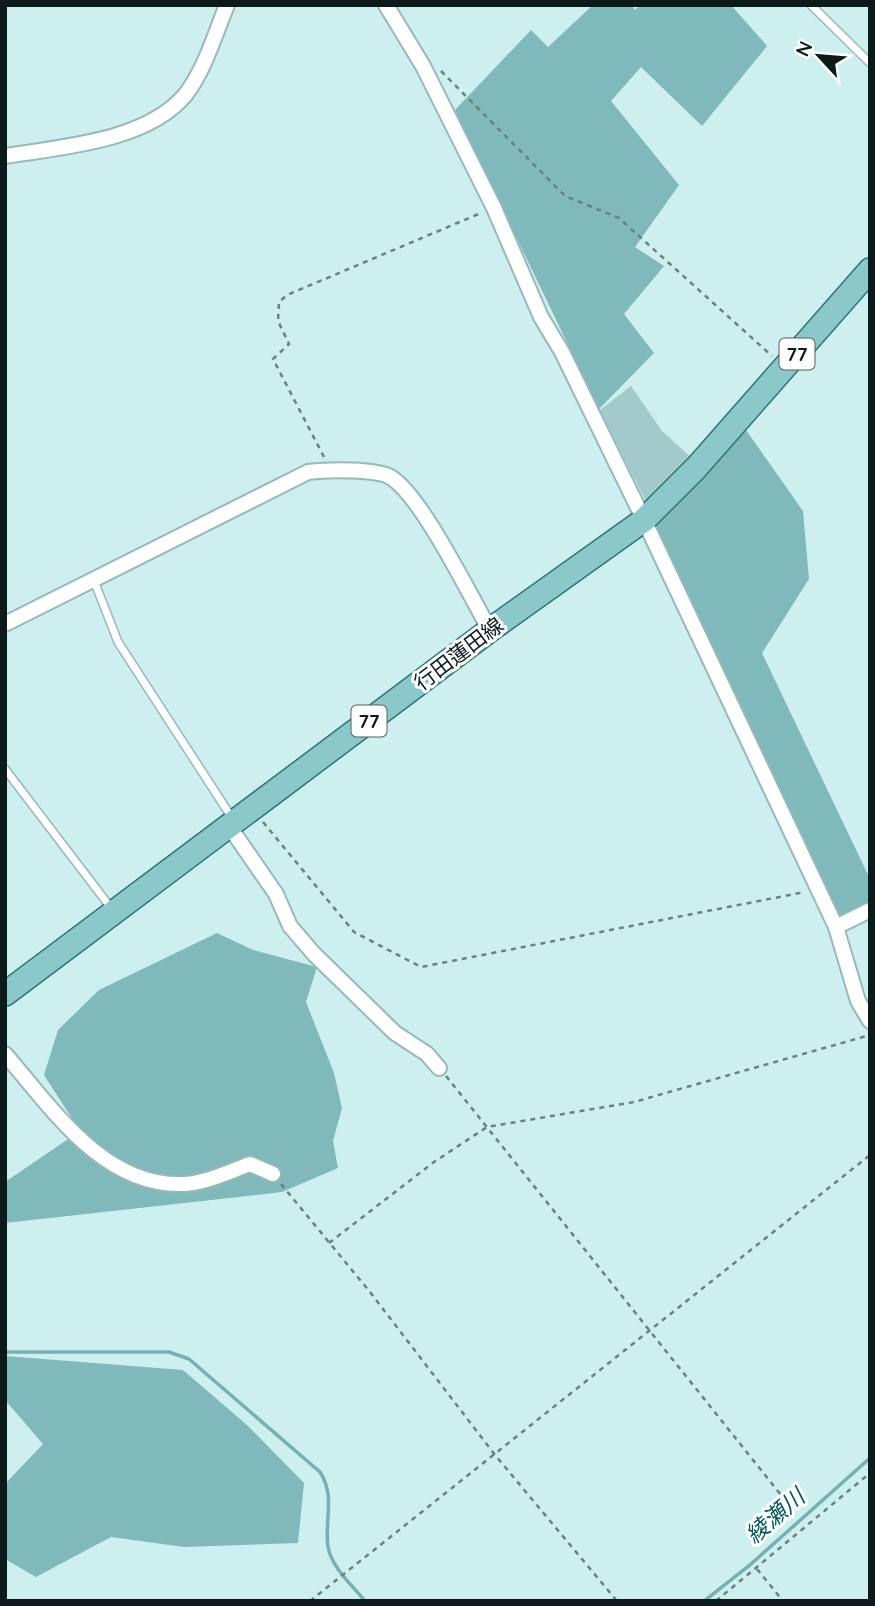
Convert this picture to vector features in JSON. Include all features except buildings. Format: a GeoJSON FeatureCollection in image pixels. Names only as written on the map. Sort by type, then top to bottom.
{"type":"FeatureCollection","features":[{"type":"Feature","properties":{"kind":"main road","name":"行田蓮田線"},"geometry":{"type":"LineString","coordinates":[[5,994],[490,630],[644,520],[696,468],[870,270]]}},
{"type":"Feature","properties":{"kind":"street"},"geometry":{"type":"LineString","coordinates":[[5,156],[67,146],[124,132],[168,112],[187,92],[227,5]]}},
{"type":"Feature","properties":{"kind":"street"},"geometry":{"type":"LineString","coordinates":[[386,5],[423,66],[494,208],[541,317],[562,352],[644,520],[836,927],[858,1002],[870,1021]]}},
{"type":"Feature","properties":{"kind":"street"},"geometry":{"type":"LineString","coordinates":[[5,624],[308,472],[331,470],[390,476],[412,497],[490,630]]}},
{"type":"Feature","properties":{"kind":"street"},"geometry":{"type":"LineString","coordinates":[[239,819],[290,926],[314,954],[395,1033],[428,1054],[439,1068]]}},
{"type":"Feature","properties":{"kind":"street"},"geometry":{"type":"LineString","coordinates":[[836,927],[870,909]]}},
{"type":"Feature","properties":{"kind":"street"},"geometry":{"type":"LineString","coordinates":[[5,1054],[79,1138],[104,1158],[128,1172],[157,1182],[182,1184],[207,1180],[250,1164],[273,1174]]}},
{"type":"Feature","properties":{"kind":"lane"},"geometry":{"type":"LineString","coordinates":[[811,5],[870,62]]}},
{"type":"Feature","properties":{"kind":"lane"},"geometry":{"type":"LineString","coordinates":[[93,578],[118,642],[239,819]]}},
{"type":"Feature","properties":{"kind":"lane"},"geometry":{"type":"LineString","coordinates":[[5,769],[113,912]]}},
{"type":"Feature","properties":{"kind":"path"},"geometry":{"type":"LineString","coordinates":[[423,66],[434,66],[444,73],[565,196],[619,218],[784,368]]}},
{"type":"Feature","properties":{"kind":"path"},"geometry":{"type":"LineString","coordinates":[[331,470],[272,359],[289,344],[278,321],[279,302],[287,295],[494,208]]}},
{"type":"Feature","properties":{"kind":"path"},"geometry":{"type":"LineString","coordinates":[[239,819],[354,932],[421,967],[776,900],[818,889]]}},
{"type":"Feature","properties":{"kind":"path"},"geometry":{"type":"LineString","coordinates":[[329,1243],[434,1162],[487,1127],[634,1102],[870,1035]]}},
{"type":"Feature","properties":{"kind":"path"},"geometry":{"type":"LineString","coordinates":[[439,1068],[793,1510]]}},
{"type":"Feature","properties":{"kind":"path"},"geometry":{"type":"LineString","coordinates":[[310,1601],[870,1155]]}},
{"type":"Feature","properties":{"kind":"path"},"geometry":{"type":"LineString","coordinates":[[273,1174],[495,1455],[617,1601]]}},
{"type":"Feature","properties":{"kind":"path"},"geometry":{"type":"LineString","coordinates":[[716,1601],[870,1473]]}},
{"type":"Feature","properties":{"kind":"path"},"geometry":{"type":"LineString","coordinates":[[757,1569],[783,1601]]}},
{"type":"Feature","properties":{"kind":"shaded area"},"geometry":{"type":"Polygon","coordinates":[[[593,5],[631,5],[635,10],[640,5],[731,5],[767,46],[702,126],[641,67],[611,101],[679,185],[635,247],[664,266],[624,314],[654,353],[599,409],[455,110],[531,30],[548,47],[593,5]]]}},
{"type":"Feature","properties":{"kind":"shaded area"},"geometry":{"type":"Polygon","coordinates":[[[631,386],[662,431],[693,459],[647,504],[600,410],[631,386]]]}},
{"type":"Feature","properties":{"kind":"shaded area"},"geometry":{"type":"Polygon","coordinates":[[[746,430],[803,511],[809,579],[762,653],[870,879],[870,904],[838,919],[653,523],[746,430]]]}},
{"type":"Feature","properties":{"kind":"shaded area"},"geometry":{"type":"Polygon","coordinates":[[[217,933],[253,950],[317,967],[306,1002],[334,1073],[342,1108],[333,1141],[338,1168],[282,1192],[5,1223],[5,1182],[80,1131],[44,1075],[58,1030],[99,990],[217,933]]]}},
{"type":"Feature","properties":{"kind":"shaded area"},"geometry":{"type":"Polygon","coordinates":[[[5,1356],[183,1370],[247,1425],[304,1483],[298,1543],[184,1547],[111,1537],[36,1577],[5,1559],[5,1484],[43,1444],[5,1400],[5,1356]]]}},
{"type":"Feature","properties":{"kind":"waterway"},"geometry":{"type":"LineString","coordinates":[[5,1352],[169,1352],[189,1359],[320,1472],[329,1500],[327,1537],[330,1555],[343,1576],[365,1601]]}},
{"type":"Feature","properties":{"kind":"waterway","name":"綾瀬川"},"geometry":{"type":"LineString","coordinates":[[704,1601],[751,1564],[870,1458]]}}]}
